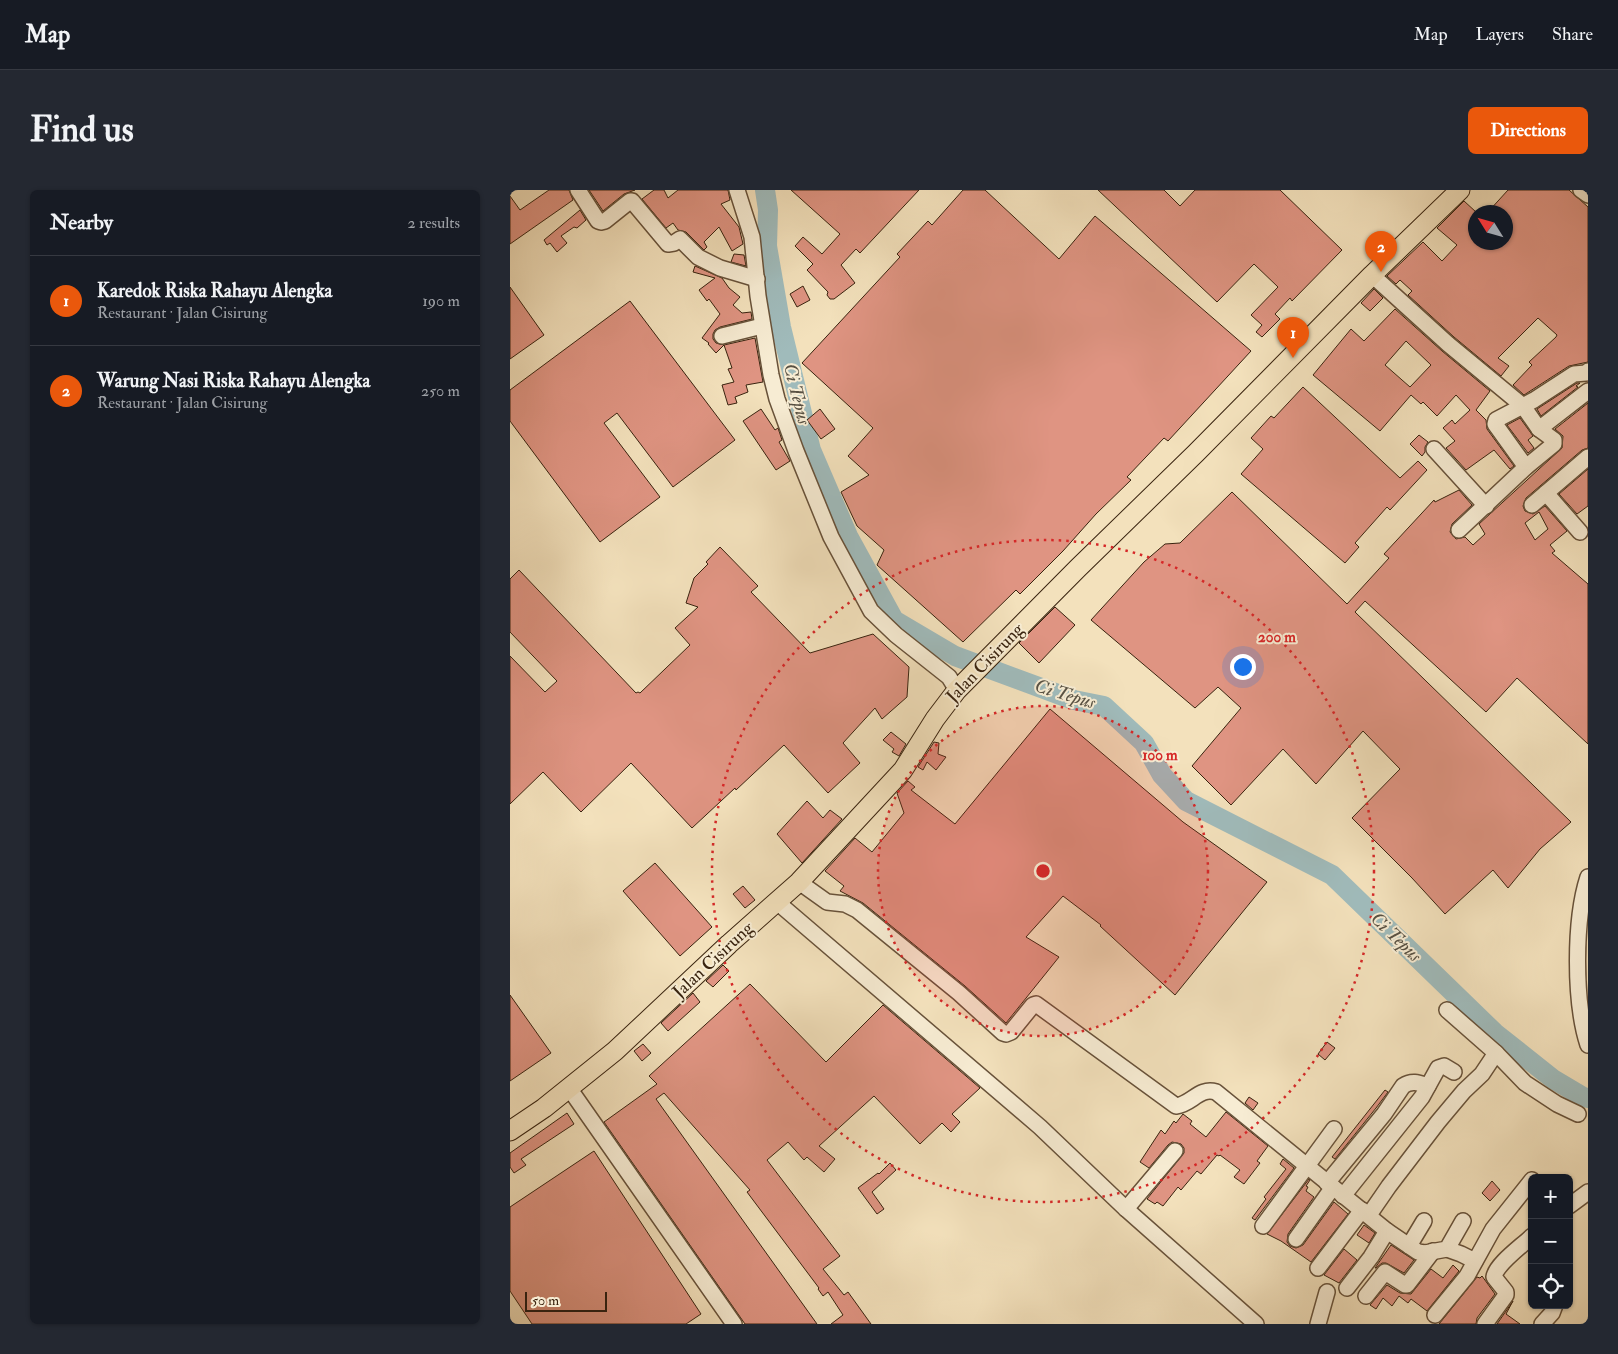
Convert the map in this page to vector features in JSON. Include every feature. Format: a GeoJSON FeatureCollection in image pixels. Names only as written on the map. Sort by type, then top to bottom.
{"type":"FeatureCollection","features":[{"type":"Feature","properties":{"kind":"main road","name":"Jalan Cisirung"},"geometry":{"type":"LineString","coordinates":[[510,1131],[544,1108],[615,1051],[799,882],[882,795],[903,770],[935,719],[962,685],[1078,568],[1216,434],[1372,275],[1460,190]]}},
{"type":"Feature","properties":{"kind":"street"},"geometry":{"type":"LineString","coordinates":[[578,190],[598,221],[605,221],[632,201],[668,244],[680,239],[698,257],[720,268],[757,279]]}},
{"type":"Feature","properties":{"kind":"street"},"geometry":{"type":"LineString","coordinates":[[737,190],[752,237],[762,326],[777,399],[796,452],[831,537],[870,611],[896,635],[962,685]]}},
{"type":"Feature","properties":{"kind":"street"},"geometry":{"type":"LineString","coordinates":[[1581,190],[1588,195]]}},
{"type":"Feature","properties":{"kind":"street"},"geometry":{"type":"LineString","coordinates":[[1372,275],[1448,344],[1523,406],[1539,429],[1554,440],[1554,444],[1526,467],[1460,530]]}},
{"type":"Feature","properties":{"kind":"street"},"geometry":{"type":"LineString","coordinates":[[722,336],[762,326]]}},
{"type":"Feature","properties":{"kind":"street"},"geometry":{"type":"LineString","coordinates":[[1526,467],[1494,423],[1496,420],[1523,406],[1574,374],[1586,373],[1588,371]]}},
{"type":"Feature","properties":{"kind":"street"},"geometry":{"type":"LineString","coordinates":[[1539,429],[1588,391]]}},
{"type":"Feature","properties":{"kind":"street"},"geometry":{"type":"LineString","coordinates":[[1434,449],[1486,506]]}},
{"type":"Feature","properties":{"kind":"street"},"geometry":{"type":"LineString","coordinates":[[1532,505],[1588,457]]}},
{"type":"Feature","properties":{"kind":"street"},"geometry":{"type":"LineString","coordinates":[[1546,492],[1580,532]]}},
{"type":"Feature","properties":{"kind":"street"},"geometry":{"type":"LineString","coordinates":[[1588,877],[1583,891],[1578,934],[1581,1016],[1588,1045]]}},
{"type":"Feature","properties":{"kind":"street"},"geometry":{"type":"LineString","coordinates":[[799,882],[827,902],[845,904],[857,910],[959,993],[1003,1033],[1011,1032],[1033,1005],[1036,1004],[1176,1106],[1183,1104],[1202,1092],[1209,1090],[1216,1092],[1386,1231],[1418,1252],[1426,1253],[1440,1250],[1461,1254],[1475,1261]]}},
{"type":"Feature","properties":{"kind":"street"},"geometry":{"type":"LineString","coordinates":[[777,902],[1040,1127],[1126,1209],[1256,1324]]}},
{"type":"Feature","properties":{"kind":"street"},"geometry":{"type":"LineString","coordinates":[[1447,1010],[1496,1053],[1525,1083],[1557,1104],[1578,1114]]}},
{"type":"Feature","properties":{"kind":"street"},"geometry":{"type":"LineString","coordinates":[[1318,1268],[1389,1186],[1464,1091],[1482,1074],[1496,1053]]}},
{"type":"Feature","properties":{"kind":"street"},"geometry":{"type":"LineString","coordinates":[[1334,1188],[1422,1097],[1441,1066],[1454,1072]]}},
{"type":"Feature","properties":{"kind":"street"},"geometry":{"type":"LineString","coordinates":[[1296,1239],[1334,1188],[1403,1086],[1414,1082],[1428,1086]]}},
{"type":"Feature","properties":{"kind":"street"},"geometry":{"type":"LineString","coordinates":[[569,1088],[734,1324]]}},
{"type":"Feature","properties":{"kind":"street"},"geometry":{"type":"LineString","coordinates":[[1263,1226],[1334,1129]]}},
{"type":"Feature","properties":{"kind":"street"},"geometry":{"type":"LineString","coordinates":[[1126,1209],[1175,1150]]}},
{"type":"Feature","properties":{"kind":"street"},"geometry":{"type":"LineString","coordinates":[[1435,1315],[1467,1276],[1493,1229],[1528,1186]]}},
{"type":"Feature","properties":{"kind":"street"},"geometry":{"type":"LineString","coordinates":[[1573,1203],[1588,1192]]}},
{"type":"Feature","properties":{"kind":"street"},"geometry":{"type":"LineString","coordinates":[[1492,1206],[1501,1210],[1509,1200],[1515,1202]]}},
{"type":"Feature","properties":{"kind":"street"},"geometry":{"type":"LineString","coordinates":[[1409,1246],[1424,1221]]}},
{"type":"Feature","properties":{"kind":"street"},"geometry":{"type":"LineString","coordinates":[[1366,1296],[1385,1272],[1408,1285],[1463,1221]]}},
{"type":"Feature","properties":{"kind":"street"},"geometry":{"type":"LineString","coordinates":[[1347,1288],[1371,1257],[1386,1231]]}},
{"type":"Feature","properties":{"kind":"street"},"geometry":{"type":"LineString","coordinates":[[1485,1324],[1506,1295],[1494,1275],[1505,1260],[1528,1240]]}},
{"type":"Feature","properties":{"kind":"street"},"geometry":{"type":"LineString","coordinates":[[1318,1324],[1327,1292]]}},
{"type":"Feature","properties":{"kind":"street"},"geometry":{"type":"LineString","coordinates":[[1542,1324],[1552,1313],[1553,1309]]}},
{"type":"Feature","properties":{"kind":"building"},"geometry":{"type":"Polygon","coordinates":[[[549,190],[569,190],[573,200],[510,244],[510,196],[520,210],[549,190]]]}},
{"type":"Feature","properties":{"kind":"building"},"geometry":{"type":"Polygon","coordinates":[[[589,190],[635,190],[624,194],[603,211],[589,190]]]}},
{"type":"Feature","properties":{"kind":"building"},"geometry":{"type":"Polygon","coordinates":[[[654,190],[664,190],[668,198],[678,190],[728,190],[730,200],[721,204],[739,227],[743,244],[732,251],[719,227],[704,242],[707,247],[704,250],[686,232],[678,230],[673,223],[666,228],[642,199],[654,190]]]}},
{"type":"Feature","properties":{"kind":"building"},"geometry":{"type":"Polygon","coordinates":[[[791,190],[919,190],[860,253],[856,249],[841,265],[855,283],[834,299],[830,299],[827,295],[828,292],[807,270],[813,264],[795,246],[803,237],[822,254],[840,234],[791,190]]]}},
{"type":"Feature","properties":{"kind":"building"},"geometry":{"type":"Polygon","coordinates":[[[963,190],[985,190],[1059,259],[1095,216],[1251,351],[1168,441],[1164,438],[1127,477],[1131,480],[1096,514],[1063,551],[1020,594],[1016,590],[963,642],[877,565],[884,550],[857,526],[841,492],[869,475],[848,456],[873,428],[802,363],[900,257],[897,254],[928,221],[932,225],[963,190]]]}},
{"type":"Feature","properties":{"kind":"building"},"geometry":{"type":"Polygon","coordinates":[[[1098,190],[1164,190],[1180,206],[1195,190],[1280,190],[1342,250],[1292,301],[1290,298],[1275,314],[1280,319],[1262,337],[1256,332],[1262,325],[1251,315],[1278,287],[1254,264],[1217,302],[1098,190]]]}},
{"type":"Feature","properties":{"kind":"building"},"geometry":{"type":"Polygon","coordinates":[[[1508,190],[1569,190],[1588,207],[1588,362],[1569,366],[1524,395],[1513,385],[1532,365],[1529,362],[1557,335],[1538,318],[1498,358],[1509,366],[1501,376],[1408,295],[1412,291],[1400,280],[1396,284],[1387,276],[1423,242],[1442,261],[1457,245],[1437,228],[1464,201],[1468,205],[1468,250],[1513,250],[1513,205],[1494,205],[1508,190]]]}},
{"type":"Feature","properties":{"kind":"building"},"geometry":{"type":"Polygon","coordinates":[[[580,210],[586,220],[577,228],[574,227],[561,236],[567,243],[557,252],[550,243],[547,245],[544,240],[580,210]]]}},
{"type":"Feature","properties":{"kind":"building"},"geometry":{"type":"Polygon","coordinates":[[[734,254],[744,255],[746,266],[731,262],[734,254]]]}},
{"type":"Feature","properties":{"kind":"building"},"geometry":{"type":"Polygon","coordinates":[[[695,266],[722,278],[729,288],[740,297],[733,305],[742,313],[751,312],[752,319],[715,330],[713,339],[716,343],[724,345],[716,353],[709,343],[702,338],[720,314],[709,299],[707,301],[699,290],[715,278],[693,272],[695,266]]]}},
{"type":"Feature","properties":{"kind":"building"},"geometry":{"type":"Polygon","coordinates":[[[803,286],[810,300],[797,307],[790,294],[803,286]]]}},
{"type":"Feature","properties":{"kind":"building"},"geometry":{"type":"Polygon","coordinates":[[[510,287],[544,335],[510,359],[510,287]]]}},
{"type":"Feature","properties":{"kind":"building"},"geometry":{"type":"Polygon","coordinates":[[[1374,289],[1383,298],[1370,311],[1361,303],[1374,289]]]}},
{"type":"Feature","properties":{"kind":"building"},"geometry":{"type":"Polygon","coordinates":[[[630,301],[735,440],[673,487],[617,413],[604,423],[660,497],[600,542],[510,421],[510,390],[630,301]]]}},
{"type":"Feature","properties":{"kind":"building"},"geometry":{"type":"Polygon","coordinates":[[[1395,309],[1490,391],[1476,410],[1486,420],[1487,429],[1514,466],[1510,469],[1494,450],[1466,470],[1446,448],[1455,441],[1443,428],[1452,420],[1455,424],[1470,410],[1456,395],[1437,416],[1423,402],[1421,404],[1411,395],[1380,431],[1313,375],[1351,329],[1364,341],[1395,309]],[[1406,341],[1385,365],[1410,387],[1431,365],[1406,341]]]}},
{"type":"Feature","properties":{"kind":"building"},"geometry":{"type":"Polygon","coordinates":[[[755,338],[763,382],[746,385],[748,392],[735,397],[737,403],[728,405],[722,385],[734,382],[728,369],[732,368],[724,345],[755,338]]]}},
{"type":"Feature","properties":{"kind":"building"},"geometry":{"type":"Polygon","coordinates":[[[1577,383],[1580,383],[1576,386],[1578,387],[1541,416],[1537,409],[1577,383]]]}},
{"type":"Feature","properties":{"kind":"building"},"geometry":{"type":"Polygon","coordinates":[[[1303,387],[1400,478],[1418,461],[1427,470],[1390,510],[1387,507],[1355,543],[1359,547],[1345,563],[1241,474],[1263,449],[1251,438],[1271,416],[1274,418],[1303,387]]]}},
{"type":"Feature","properties":{"kind":"building"},"geometry":{"type":"Polygon","coordinates":[[[1588,403],[1588,448],[1582,450],[1526,498],[1523,506],[1525,511],[1533,514],[1545,506],[1567,531],[1550,545],[1555,551],[1552,553],[1588,584],[1588,744],[1517,678],[1486,712],[1365,601],[1355,612],[1571,822],[1540,849],[1508,888],[1493,870],[1445,914],[1352,818],[1400,769],[1363,731],[1316,784],[1283,749],[1231,805],[1192,766],[1241,708],[1218,687],[1195,708],[1091,620],[1144,562],[1165,544],[1180,543],[1232,492],[1347,604],[1389,558],[1384,554],[1434,500],[1435,502],[1459,490],[1472,505],[1452,524],[1450,532],[1456,539],[1465,537],[1473,545],[1485,534],[1479,524],[1562,448],[1563,436],[1555,429],[1588,403]],[[1539,512],[1525,523],[1535,540],[1548,529],[1539,512]]]}},
{"type":"Feature","properties":{"kind":"building"},"geometry":{"type":"Polygon","coordinates":[[[761,409],[775,430],[778,428],[782,440],[779,442],[790,461],[776,470],[743,421],[761,409]]]}},
{"type":"Feature","properties":{"kind":"building"},"geometry":{"type":"Polygon","coordinates":[[[820,409],[835,429],[821,439],[807,420],[820,409]]]}},
{"type":"Feature","properties":{"kind":"building"},"geometry":{"type":"Polygon","coordinates":[[[1520,418],[1533,436],[1528,440],[1534,448],[1528,453],[1507,425],[1520,418]]]}},
{"type":"Feature","properties":{"kind":"building"},"geometry":{"type":"Polygon","coordinates":[[[1419,435],[1428,442],[1422,456],[1410,444],[1419,435]]]}},
{"type":"Feature","properties":{"kind":"building"},"geometry":{"type":"Polygon","coordinates":[[[1588,469],[1588,506],[1577,514],[1559,494],[1588,469]]]}},
{"type":"Feature","properties":{"kind":"building"},"geometry":{"type":"Polygon","coordinates":[[[720,547],[758,586],[751,592],[810,653],[873,634],[909,667],[907,697],[882,719],[875,708],[843,743],[860,763],[828,793],[784,745],[692,828],[631,763],[581,812],[543,772],[510,804],[510,656],[545,692],[557,681],[510,632],[510,579],[519,570],[636,693],[640,693],[690,645],[675,628],[698,607],[686,603],[694,578],[708,564],[706,562],[720,547]]]}},
{"type":"Feature","properties":{"kind":"building"},"geometry":{"type":"Polygon","coordinates":[[[1055,607],[1075,625],[1039,663],[1019,643],[1055,607]]]}},
{"type":"Feature","properties":{"kind":"building"},"geometry":{"type":"Polygon","coordinates":[[[1050,709],[1183,822],[1267,882],[1175,995],[1101,925],[1063,896],[1026,937],[1059,957],[1006,1023],[965,986],[863,903],[840,891],[844,886],[825,871],[855,838],[872,852],[904,813],[897,793],[908,781],[915,787],[911,790],[955,824],[1050,709]]]}},
{"type":"Feature","properties":{"kind":"building"},"geometry":{"type":"Polygon","coordinates":[[[891,732],[906,744],[899,756],[892,752],[894,749],[883,740],[891,732]]]}},
{"type":"Feature","properties":{"kind":"building"},"geometry":{"type":"Polygon","coordinates":[[[934,742],[939,743],[938,754],[946,757],[936,770],[927,762],[923,770],[918,767],[934,742]]]}},
{"type":"Feature","properties":{"kind":"building"},"geometry":{"type":"Polygon","coordinates":[[[807,801],[823,818],[830,810],[842,819],[802,863],[777,834],[807,801]]]}},
{"type":"Feature","properties":{"kind":"building"},"geometry":{"type":"Polygon","coordinates":[[[655,863],[712,927],[680,956],[623,891],[655,863]]]}},
{"type":"Feature","properties":{"kind":"building"},"geometry":{"type":"Polygon","coordinates":[[[743,886],[755,900],[745,908],[733,894],[743,886]]]}},
{"type":"Feature","properties":{"kind":"building"},"geometry":{"type":"Polygon","coordinates":[[[723,965],[729,971],[713,987],[706,981],[723,965]]]}},
{"type":"Feature","properties":{"kind":"building"},"geometry":{"type":"Polygon","coordinates":[[[750,984],[826,1062],[883,1005],[980,1088],[952,1114],[960,1122],[951,1132],[942,1123],[920,1144],[874,1096],[819,1146],[835,1159],[824,1172],[807,1157],[804,1160],[788,1142],[767,1160],[840,1256],[823,1269],[844,1295],[848,1292],[871,1324],[831,1324],[843,1315],[828,1292],[823,1296],[747,1192],[750,1190],[664,1093],[656,1099],[817,1324],[745,1324],[604,1122],[657,1084],[649,1076],[750,984]]]}},
{"type":"Feature","properties":{"kind":"building"},"geometry":{"type":"Polygon","coordinates":[[[693,993],[700,1002],[668,1031],[661,1023],[693,993]]]}},
{"type":"Feature","properties":{"kind":"building"},"geometry":{"type":"Polygon","coordinates":[[[510,995],[551,1053],[510,1081],[510,995]]]}},
{"type":"Feature","properties":{"kind":"building"},"geometry":{"type":"Polygon","coordinates":[[[1327,1042],[1335,1048],[1325,1060],[1318,1054],[1327,1042]]]}},
{"type":"Feature","properties":{"kind":"building"},"geometry":{"type":"Polygon","coordinates":[[[643,1044],[651,1053],[642,1061],[634,1051],[643,1044]]]}},
{"type":"Feature","properties":{"kind":"building"},"geometry":{"type":"Polygon","coordinates":[[[1385,1090],[1388,1092],[1376,1108],[1335,1159],[1332,1157],[1385,1090]]]}},
{"type":"Feature","properties":{"kind":"building"},"geometry":{"type":"Polygon","coordinates":[[[1249,1097],[1258,1103],[1253,1110],[1245,1103],[1249,1097]]]}},
{"type":"Feature","properties":{"kind":"building"},"geometry":{"type":"Polygon","coordinates":[[[1226,1112],[1268,1146],[1257,1161],[1260,1163],[1244,1184],[1234,1177],[1240,1170],[1220,1155],[1217,1155],[1201,1174],[1197,1171],[1181,1190],[1178,1187],[1163,1206],[1147,1199],[1184,1153],[1184,1148],[1181,1144],[1172,1142],[1149,1168],[1140,1162],[1161,1130],[1165,1134],[1174,1121],[1176,1123],[1183,1114],[1192,1121],[1190,1124],[1206,1137],[1226,1112]]]}},
{"type":"Feature","properties":{"kind":"building"},"geometry":{"type":"Polygon","coordinates":[[[567,1113],[574,1124],[521,1159],[526,1165],[514,1173],[510,1167],[510,1153],[567,1113]]]}},
{"type":"Feature","properties":{"kind":"building"},"geometry":{"type":"Polygon","coordinates":[[[594,1151],[701,1314],[686,1324],[532,1324],[510,1291],[510,1207],[594,1151]]]}},
{"type":"Feature","properties":{"kind":"building"},"geometry":{"type":"Polygon","coordinates":[[[1283,1159],[1294,1168],[1255,1220],[1252,1218],[1266,1199],[1264,1197],[1286,1169],[1280,1164],[1283,1159]]]}},
{"type":"Feature","properties":{"kind":"building"},"geometry":{"type":"Polygon","coordinates":[[[890,1163],[896,1170],[872,1192],[884,1209],[877,1214],[858,1188],[879,1174],[890,1163]]]}},
{"type":"Feature","properties":{"kind":"building"},"geometry":{"type":"Polygon","coordinates":[[[1309,1179],[1306,1191],[1314,1197],[1288,1234],[1287,1242],[1290,1246],[1296,1248],[1303,1245],[1334,1202],[1348,1214],[1311,1262],[1281,1241],[1267,1234],[1309,1179]]]}},
{"type":"Feature","properties":{"kind":"building"},"geometry":{"type":"Polygon","coordinates":[[[1492,1181],[1500,1190],[1490,1201],[1482,1193],[1492,1181]]]}},
{"type":"Feature","properties":{"kind":"building"},"geometry":{"type":"Polygon","coordinates":[[[1364,1225],[1375,1233],[1369,1243],[1357,1235],[1364,1225]]]}},
{"type":"Feature","properties":{"kind":"building"},"geometry":{"type":"Polygon","coordinates":[[[1391,1245],[1414,1260],[1404,1273],[1386,1263],[1382,1263],[1375,1268],[1391,1245]]]}},
{"type":"Feature","properties":{"kind":"building"},"geometry":{"type":"Polygon","coordinates":[[[1344,1249],[1357,1260],[1339,1283],[1324,1275],[1344,1249]]]}},
{"type":"Feature","properties":{"kind":"building"},"geometry":{"type":"Polygon","coordinates":[[[1453,1265],[1459,1271],[1427,1311],[1411,1299],[1408,1303],[1399,1296],[1392,1306],[1383,1298],[1376,1309],[1370,1305],[1387,1285],[1400,1293],[1411,1294],[1431,1269],[1443,1278],[1453,1265]]]}},
{"type":"Feature","properties":{"kind":"building"},"geometry":{"type":"Polygon","coordinates":[[[1482,1276],[1495,1294],[1477,1318],[1476,1324],[1439,1324],[1477,1277],[1480,1278],[1482,1276]]]}},
{"type":"Feature","properties":{"kind":"building"},"geometry":{"type":"Polygon","coordinates":[[[1513,1301],[1506,1314],[1520,1324],[1497,1324],[1513,1301]]]}},
{"type":"Feature","properties":{"kind":"waterway","name":"Ci Tepus"},"geometry":{"type":"LineString","coordinates":[[765,190],[768,210],[767,246],[781,327],[811,450],[848,536],[894,620],[955,656],[1074,700],[1104,706],[1144,743],[1162,775],[1186,801],[1332,875],[1495,1033],[1553,1079],[1583,1097],[1588,1098]]}},
{"type":"Feature","properties":{"kind":"place","name":"Warung Nasi Riska Rahayu Alengka"},"geometry":{"type":"Point","coordinates":[1381,272]}},
{"type":"Feature","properties":{"kind":"place","name":"Karedok Riska Rahayu Alengka"},"geometry":{"type":"Point","coordinates":[1293,358]}}]}
